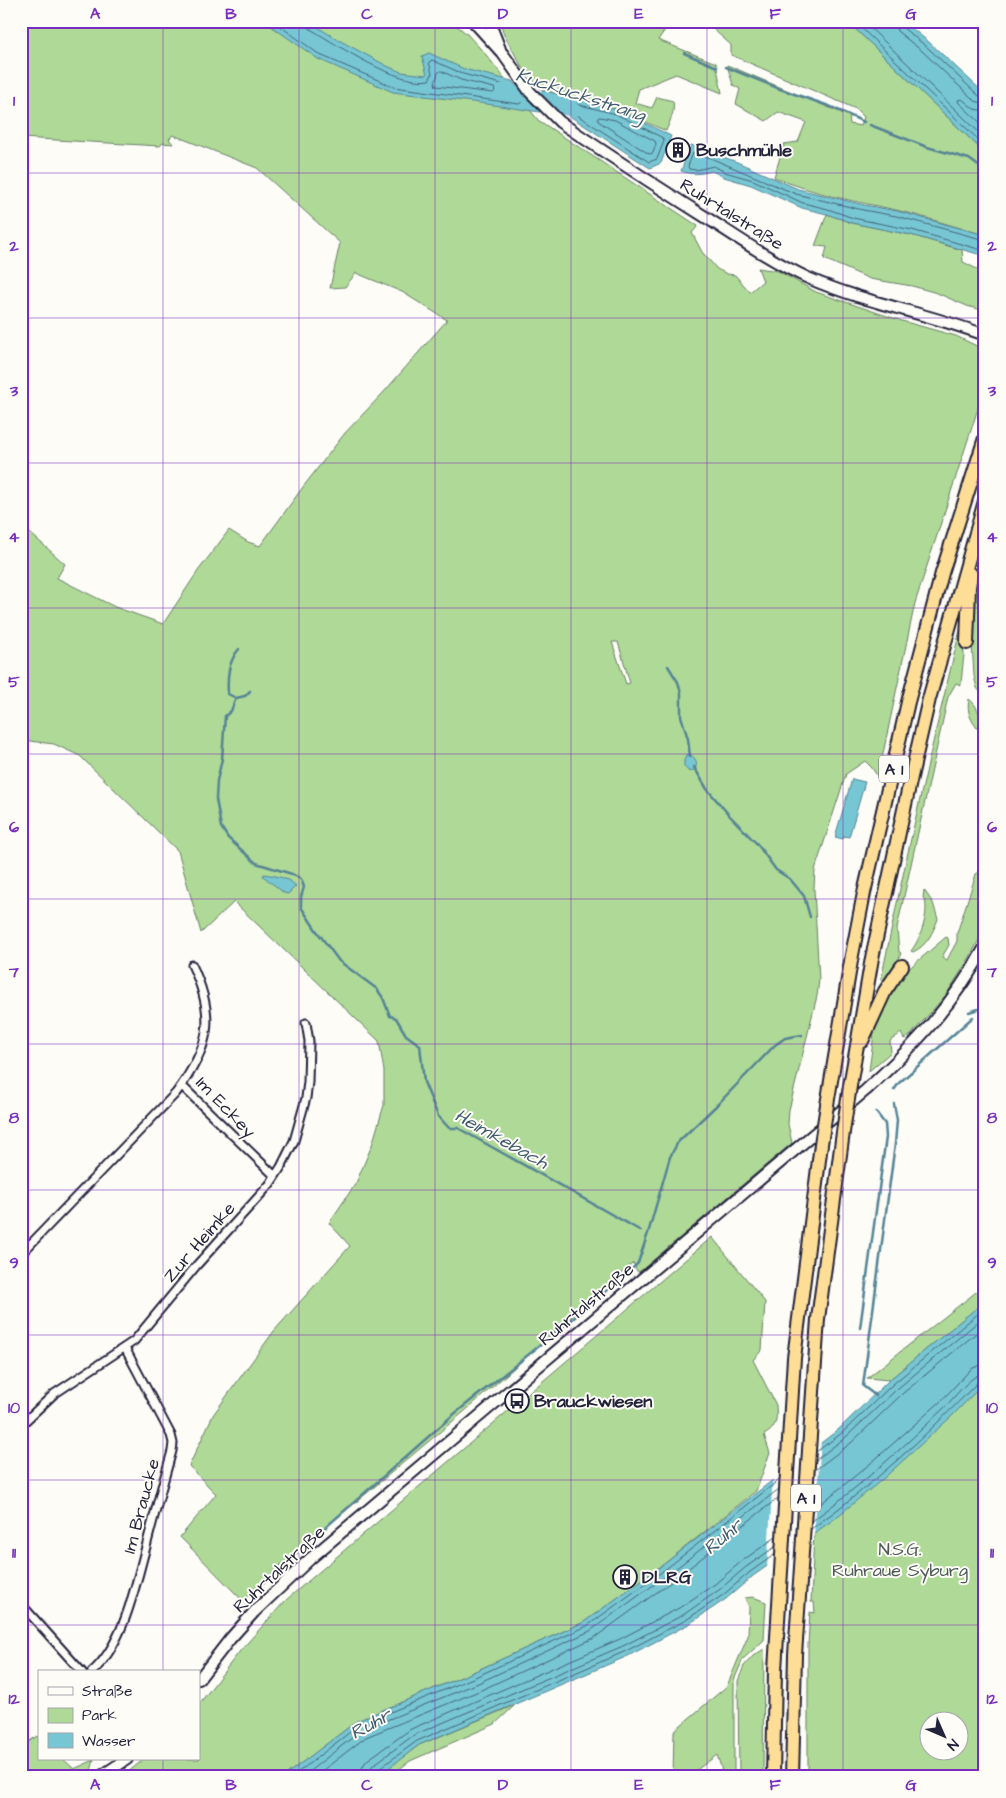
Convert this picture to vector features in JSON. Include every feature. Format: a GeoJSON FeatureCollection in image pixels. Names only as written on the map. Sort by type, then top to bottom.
{"type":"FeatureCollection","features":[{"type":"Feature","properties":{"kind":"highway","name":"A 1"},"geometry":{"type":"LineString","coordinates":[[773,1777],[775,1670],[794,1358],[827,1106],[864,893],[908,702],[942,573],[985,438]]}},
{"type":"Feature","properties":{"kind":"highway","name":"A 1"},"geometry":{"type":"LineString","coordinates":[[792,1777],[795,1655],[816,1340],[844,1125],[854,1059],[885,892],[929,700],[983,506]]}},
{"type":"Feature","properties":{"kind":"highway"},"geometry":{"type":"LineString","coordinates":[[967,643],[969,588],[983,506]]}},
{"type":"Feature","properties":{"kind":"highway"},"geometry":{"type":"LineString","coordinates":[[854,1059],[885,991],[902,966]]}},
{"type":"Feature","properties":{"kind":"main road","name":"Ruhrtalstraße"},"geometry":{"type":"LineString","coordinates":[[472,21],[502,54],[530,92],[560,122],[730,233],[806,277],[853,295],[953,323],[985,335]]}},
{"type":"Feature","properties":{"kind":"main road","name":"Ruhrtalstraße"},"geometry":{"type":"LineString","coordinates":[[488,21],[502,54]]}},
{"type":"Feature","properties":{"kind":"main road","name":"Ruhrtalstraße"},"geometry":{"type":"LineString","coordinates":[[200,1677],[254,1612],[311,1558],[891,1067],[921,1037],[941,1013],[970,974],[985,947]]}},
{"type":"Feature","properties":{"kind":"main road"},"geometry":{"type":"LineString","coordinates":[[100,1777],[126,1760]]}},
{"type":"Feature","properties":{"kind":"street","name":"Im Eckey"},"geometry":{"type":"LineString","coordinates":[[192,965],[206,1002],[208,1019],[203,1048],[195,1066],[182,1086],[275,1176]]}},
{"type":"Feature","properties":{"kind":"street","name":"Zur Heimke"},"geometry":{"type":"LineString","coordinates":[[21,1425],[54,1394],[126,1348],[142,1333],[196,1266],[265,1190],[275,1176],[288,1154],[297,1132],[306,1098],[310,1041],[306,1024]]}},
{"type":"Feature","properties":{"kind":"street"},"geometry":{"type":"LineString","coordinates":[[21,1254],[182,1086]]}},
{"type":"Feature","properties":{"kind":"street","name":"Im Braucke"},"geometry":{"type":"LineString","coordinates":[[94,1670],[104,1659],[115,1640],[129,1606],[173,1442],[126,1348]]}},
{"type":"Feature","properties":{"kind":"street"},"geometry":{"type":"LineString","coordinates":[[21,1604],[80,1670]]}},
{"type":"Feature","properties":{"kind":"green space"},"geometry":{"type":"Polygon","coordinates":[[[21,21],[451,21],[467,34],[487,56],[538,120],[698,226],[692,233],[702,252],[717,269],[727,274],[735,275],[750,292],[763,281],[758,268],[778,271],[816,292],[902,321],[956,336],[985,350],[985,387],[915,603],[878,777],[865,761],[846,774],[815,870],[814,889],[819,980],[817,996],[789,1110],[788,1124],[792,1143],[639,1272],[633,1263],[465,1411],[281,1565],[243,1601],[180,1537],[216,1494],[189,1466],[213,1415],[274,1331],[350,1246],[329,1223],[356,1183],[372,1145],[384,1105],[384,1071],[379,1041],[234,902],[201,933],[178,851],[80,756],[54,744],[21,740],[21,525],[65,564],[57,578],[115,607],[163,624],[198,571],[229,530],[248,542],[260,546],[345,433],[447,320],[402,292],[356,273],[345,287],[330,288],[340,243],[257,168],[173,135],[169,139],[173,144],[163,143],[160,146],[21,138],[21,21]],[[612,642],[626,684],[630,683],[618,642],[612,642]]]}},
{"type":"Feature","properties":{"kind":"green space"},"geometry":{"type":"Polygon","coordinates":[[[500,21],[671,21],[658,40],[716,63],[722,93],[676,74],[639,89],[635,103],[652,108],[657,97],[673,101],[673,113],[666,131],[618,110],[542,90],[522,67],[504,35],[500,21]]]}},
{"type":"Feature","properties":{"kind":"green space"},"geometry":{"type":"Polygon","coordinates":[[[704,21],[847,21],[985,153],[985,235],[907,213],[819,193],[774,177],[784,144],[798,142],[806,122],[778,112],[766,121],[736,104],[740,89],[733,85],[727,65],[849,116],[850,124],[861,126],[864,117],[856,109],[731,55],[731,45],[704,21]]]}},
{"type":"Feature","properties":{"kind":"green space"},"geometry":{"type":"Polygon","coordinates":[[[827,214],[852,223],[911,235],[962,250],[963,262],[985,273],[985,311],[912,286],[870,279],[824,259],[827,247],[815,246],[827,214]]]}},
{"type":"Feature","properties":{"kind":"green space"},"geometry":{"type":"Polygon","coordinates":[[[985,555],[985,698],[977,688],[974,676],[972,608],[985,555]]]}},
{"type":"Feature","properties":{"kind":"green space"},"geometry":{"type":"Polygon","coordinates":[[[961,626],[964,654],[961,683],[960,685],[956,683],[948,697],[897,928],[899,952],[901,953],[897,964],[884,980],[881,980],[919,803],[961,626]]]}},
{"type":"Feature","properties":{"kind":"green space"},"geometry":{"type":"Polygon","coordinates":[[[969,699],[978,710],[983,733],[974,725],[970,717],[968,709],[969,699]]]}},
{"type":"Feature","properties":{"kind":"green space"},"geometry":{"type":"Polygon","coordinates":[[[985,868],[985,928],[970,957],[946,995],[910,1036],[904,1039],[901,1033],[890,1041],[891,1052],[869,1071],[878,1014],[899,979],[946,937],[948,938],[949,945],[942,957],[947,960],[957,941],[957,933],[976,874],[985,868]]]}},
{"type":"Feature","properties":{"kind":"green space"},"geometry":{"type":"Polygon","coordinates":[[[924,890],[933,903],[938,919],[932,934],[926,942],[913,952],[911,951],[925,919],[924,890]]]}},
{"type":"Feature","properties":{"kind":"green space"},"geometry":{"type":"Polygon","coordinates":[[[712,1237],[765,1302],[762,1350],[753,1360],[776,1405],[776,1415],[774,1426],[764,1435],[770,1453],[756,1491],[664,1564],[584,1622],[471,1673],[357,1721],[283,1777],[122,1777],[143,1760],[200,1760],[200,1703],[240,1651],[286,1600],[712,1237]]]}},
{"type":"Feature","properties":{"kind":"green space"},"geometry":{"type":"Polygon","coordinates":[[[985,1285],[985,1301],[889,1380],[867,1378],[985,1285]]]}},
{"type":"Feature","properties":{"kind":"green space","name":"N.S.G. Ruhraue Syburg"},"geometry":{"type":"Polygon","coordinates":[[[985,1361],[985,1777],[808,1777],[808,1645],[810,1612],[815,1613],[814,1602],[811,1602],[814,1533],[985,1361]]]}},
{"type":"Feature","properties":{"kind":"green space"},"geometry":{"type":"Polygon","coordinates":[[[753,1597],[766,1602],[764,1640],[743,1659],[734,1680],[734,1777],[722,1777],[717,1755],[687,1777],[673,1777],[674,1731],[727,1686],[748,1636],[749,1607],[745,1598],[753,1597]]]}},
{"type":"Feature","properties":{"kind":"green space"},"geometry":{"type":"Polygon","coordinates":[[[764,1649],[763,1777],[739,1777],[738,1681],[744,1666],[753,1656],[764,1649]]]}},
{"type":"Feature","properties":{"kind":"green space"},"geometry":{"type":"Polygon","coordinates":[[[515,1705],[495,1724],[410,1761],[389,1777],[377,1777],[419,1745],[515,1705]]]}},
{"type":"Feature","properties":{"kind":"green space"},"geometry":{"type":"Polygon","coordinates":[[[37,1736],[38,1760],[64,1760],[74,1769],[94,1760],[91,1771],[80,1777],[25,1777],[21,1772],[21,1747],[37,1736]]]}},
{"type":"Feature","properties":{"kind":"water"},"geometry":{"type":"Polygon","coordinates":[[[264,21],[308,21],[335,38],[401,72],[427,75],[422,56],[429,53],[464,69],[512,81],[540,112],[393,92],[318,59],[264,21]]]}},
{"type":"Feature","properties":{"kind":"water"},"geometry":{"type":"Polygon","coordinates":[[[847,21],[903,21],[983,92],[985,95],[985,153],[847,21]]]}},
{"type":"Feature","properties":{"kind":"water"},"geometry":{"type":"Polygon","coordinates":[[[542,90],[618,110],[671,136],[661,163],[650,168],[571,117],[542,90]]]}},
{"type":"Feature","properties":{"kind":"water"},"geometry":{"type":"Polygon","coordinates":[[[691,145],[737,162],[798,189],[897,211],[985,235],[985,256],[911,235],[852,223],[802,208],[751,185],[724,177],[712,171],[696,174],[681,171],[691,145]]]}},
{"type":"Feature","properties":{"kind":"water"},"geometry":{"type":"Polygon","coordinates":[[[690,754],[695,759],[696,765],[695,770],[689,772],[684,766],[684,760],[690,754]]]}},
{"type":"Feature","properties":{"kind":"water"},"geometry":{"type":"Polygon","coordinates":[[[852,779],[865,782],[849,837],[844,836],[843,839],[835,837],[852,779]]]}},
{"type":"Feature","properties":{"kind":"water"},"geometry":{"type":"Polygon","coordinates":[[[264,874],[285,879],[296,886],[288,894],[284,893],[263,876],[264,874]]]}},
{"type":"Feature","properties":{"kind":"water","name":"Ruhr"},"geometry":{"type":"Polygon","coordinates":[[[985,1301],[985,1382],[953,1415],[884,1478],[833,1520],[753,1576],[726,1599],[689,1624],[628,1656],[419,1745],[377,1777],[283,1777],[357,1721],[471,1673],[584,1622],[664,1564],[839,1429],[889,1380],[985,1301]]]}},
{"type":"Feature","properties":{"kind":"pier"},"geometry":{"type":"Polygon","coordinates":[[[821,1439],[814,1536],[767,1569],[773,1476],[821,1439]]]}},
{"type":"Feature","properties":{"kind":"waterway"},"geometry":{"type":"LineString","coordinates":[[684,53],[717,67]]}},
{"type":"Feature","properties":{"kind":"waterway"},"geometry":{"type":"LineString","coordinates":[[726,67],[829,106],[864,122]]}},
{"type":"Feature","properties":{"kind":"waterway","name":"Kuckuckstrang"},"geometry":{"type":"LineString","coordinates":[[503,91],[539,98],[573,110]]}},
{"type":"Feature","properties":{"kind":"waterway"},"geometry":{"type":"LineString","coordinates":[[870,125],[927,147],[969,159],[980,167],[985,175]]}},
{"type":"Feature","properties":{"kind":"waterway"},"geometry":{"type":"LineString","coordinates":[[239,649],[232,659],[229,670],[228,694],[236,698],[245,696],[250,691]]}},
{"type":"Feature","properties":{"kind":"waterway"},"geometry":{"type":"LineString","coordinates":[[668,666],[678,682],[681,693],[681,716],[688,739],[690,757]]}},
{"type":"Feature","properties":{"kind":"waterway","name":"Heimkebach"},"geometry":{"type":"LineString","coordinates":[[236,698],[231,711],[225,716],[222,759],[217,781],[216,799],[221,827],[228,838],[256,863],[292,874],[301,879],[304,887],[301,907],[316,930],[339,961],[377,989],[383,998],[390,1016],[396,1018],[406,1035],[420,1045],[424,1082],[438,1116],[449,1128],[458,1128],[641,1231]]}},
{"type":"Feature","properties":{"kind":"waterway"},"geometry":{"type":"LineString","coordinates":[[694,767],[707,789],[758,845],[776,870],[790,879],[804,896],[810,917]]}},
{"type":"Feature","properties":{"kind":"waterway","name":"Heimkebach"},"geometry":{"type":"LineString","coordinates":[[969,1012],[985,1007]]}},
{"type":"Feature","properties":{"kind":"waterway"},"geometry":{"type":"LineString","coordinates":[[894,1090],[899,1083],[973,1017]]}},
{"type":"Feature","properties":{"kind":"waterway","name":"Heimkebach"},"geometry":{"type":"LineString","coordinates":[[649,1230],[670,1157],[678,1142],[775,1045],[785,1038],[802,1035]]}},
{"type":"Feature","properties":{"kind":"waterway"},"geometry":{"type":"LineString","coordinates":[[876,1396],[863,1386],[895,1144],[897,1120],[894,1104]]}},
{"type":"Feature","properties":{"kind":"waterway"},"geometry":{"type":"LineString","coordinates":[[860,1328],[886,1137],[885,1124],[876,1112]]}},
{"type":"Feature","properties":{"kind":"waterway"},"geometry":{"type":"LineString","coordinates":[[249,1595],[453,1415],[629,1272],[638,1263],[649,1230]]}},
{"type":"Feature","properties":{"kind":"place","name":"Buschmühle"},"geometry":{"type":"Point","coordinates":[678,150]}},
{"type":"Feature","properties":{"kind":"place","name":"Brauckwiesen"},"geometry":{"type":"Point","coordinates":[517,1401]}},
{"type":"Feature","properties":{"kind":"place","name":"DLRG"},"geometry":{"type":"Point","coordinates":[625,1577]}}]}
